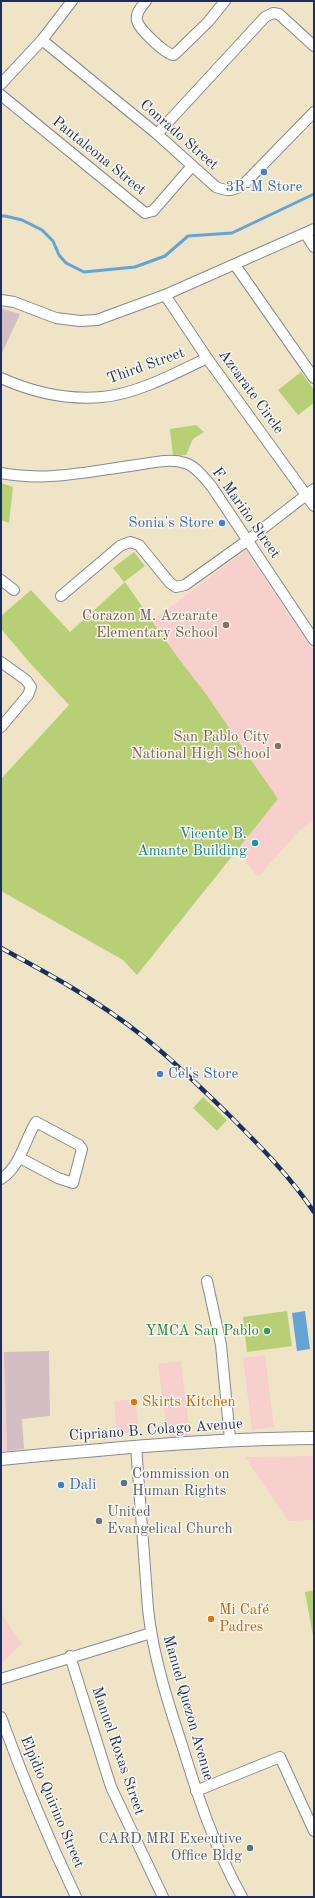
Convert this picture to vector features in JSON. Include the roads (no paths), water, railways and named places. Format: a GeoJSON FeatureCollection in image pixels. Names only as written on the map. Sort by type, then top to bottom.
{"type":"FeatureCollection","features":[{"type":"Feature","properties":{"kind":"main road","name":"Cipriano B. Colago Avenue"},"geometry":{"type":"LineString","coordinates":[[1,1459],[136,1446],[230,1439],[314,1438]]}},
{"type":"Feature","properties":{"kind":"street"},"geometry":{"type":"LineString","coordinates":[[1,84],[42,40],[72,1]]}},
{"type":"Feature","properties":{"kind":"street"},"geometry":{"type":"LineString","coordinates":[[146,1],[140,8],[137,15],[138,21],[156,43],[169,54],[174,55],[208,22],[225,1]]}},
{"type":"Feature","properties":{"kind":"street"},"geometry":{"type":"LineString","coordinates":[[157,134],[269,15],[273,13],[279,14],[314,46]]}},
{"type":"Feature","properties":{"kind":"street","name":"Conrado Street"},"geometry":{"type":"LineString","coordinates":[[42,40],[157,134],[216,187],[226,191],[234,191],[245,183],[314,112]]}},
{"type":"Feature","properties":{"kind":"street","name":"Pantaleona Street"},"geometry":{"type":"LineString","coordinates":[[1,95],[145,213],[153,211],[192,166]]}},
{"type":"Feature","properties":{"kind":"street"},"geometry":{"type":"LineString","coordinates":[[1,300],[14,302],[56,318],[80,321],[105,318],[165,295],[309,231],[314,247]]}},
{"type":"Feature","properties":{"kind":"street"},"geometry":{"type":"LineString","coordinates":[[235,265],[314,378]]}},
{"type":"Feature","properties":{"kind":"street","name":"Azcarate Circle"},"geometry":{"type":"LineString","coordinates":[[165,295],[207,358],[310,492],[314,506]]}},
{"type":"Feature","properties":{"kind":"street","name":"Third Street"},"geometry":{"type":"LineString","coordinates":[[1,378],[30,389],[75,398],[103,397],[130,391],[155,382],[207,358]]}},
{"type":"Feature","properties":{"kind":"street","name":"F. Mariño Street"},"geometry":{"type":"LineString","coordinates":[[1,473],[24,478],[64,476],[166,462],[186,463],[198,472],[212,488],[314,640]]}},
{"type":"Feature","properties":{"kind":"street"},"geometry":{"type":"LineString","coordinates":[[62,596],[120,546],[130,542],[138,545],[176,588],[185,585],[248,540],[310,492]]}},
{"type":"Feature","properties":{"kind":"street"},"geometry":{"type":"LineString","coordinates":[[1,580],[14,590]]}},
{"type":"Feature","properties":{"kind":"street"},"geometry":{"type":"LineString","coordinates":[[1,662],[26,680],[31,687],[28,695],[1,727]]}},
{"type":"Feature","properties":{"kind":"street"},"geometry":{"type":"LineString","coordinates":[[1,1178],[9,1174],[20,1158],[29,1134],[36,1122],[79,1145],[82,1149],[72,1183],[58,1178],[20,1158]]}},
{"type":"Feature","properties":{"kind":"street"},"geometry":{"type":"LineString","coordinates":[[207,1281],[222,1345],[230,1439]]}},
{"type":"Feature","properties":{"kind":"street","name":"Manuel Quezon Avenue"},"geometry":{"type":"LineString","coordinates":[[136,1446],[151,1633],[164,1687],[196,1791],[232,1878],[242,1897]]}},
{"type":"Feature","properties":{"kind":"street"},"geometry":{"type":"LineString","coordinates":[[1,1679],[70,1656],[151,1633]]}},
{"type":"Feature","properties":{"kind":"street","name":"Manuel Roxas Street"},"geometry":{"type":"LineString","coordinates":[[70,1656],[111,1787],[163,1897]]}},
{"type":"Feature","properties":{"kind":"street","name":"Elpidio Quirino Street"},"geometry":{"type":"LineString","coordinates":[[1,1717],[20,1769],[54,1851],[76,1897]]}},
{"type":"Feature","properties":{"kind":"street"},"geometry":{"type":"LineString","coordinates":[[196,1791],[280,1757],[314,1831]]}},
{"type":"Feature","properties":{"kind":"water"},"geometry":{"type":"Polygon","coordinates":[[[305,1311],[310,1349],[297,1351],[292,1313],[305,1311]]]}},
{"type":"Feature","properties":{"kind":"waterway"},"geometry":{"type":"LineString","coordinates":[[1,216],[22,220],[42,230],[53,241],[59,255],[66,263],[84,272],[135,267],[165,256],[188,236],[232,233],[314,194]]}},
{"type":"Feature","properties":{"kind":"railway"},"geometry":{"type":"LineString","coordinates":[[1,948],[90,999],[152,1043],[196,1083],[251,1137],[284,1173],[314,1212]]}},
{"type":"Feature","properties":{"kind":"place","name":"3R-M Store"},"geometry":{"type":"Point","coordinates":[264,172]}},
{"type":"Feature","properties":{"kind":"place","name":"Sonia's Store"},"geometry":{"type":"Point","coordinates":[222,523]}},
{"type":"Feature","properties":{"kind":"place","name":"Corazon M. Azcarate Elementary School"},"geometry":{"type":"Point","coordinates":[226,625]}},
{"type":"Feature","properties":{"kind":"place","name":"San Pablo City National High School"},"geometry":{"type":"Point","coordinates":[278,746]}},
{"type":"Feature","properties":{"kind":"place","name":"Vicente B. Amante Building"},"geometry":{"type":"Point","coordinates":[255,843]}},
{"type":"Feature","properties":{"kind":"place","name":"Cel's Store"},"geometry":{"type":"Point","coordinates":[160,1074]}},
{"type":"Feature","properties":{"kind":"place","name":"YMCA San Pablo"},"geometry":{"type":"Point","coordinates":[267,1331]}},
{"type":"Feature","properties":{"kind":"place","name":"Skirts Kitchen"},"geometry":{"type":"Point","coordinates":[134,1402]}},
{"type":"Feature","properties":{"kind":"place","name":"Commission on Human Rights"},"geometry":{"type":"Point","coordinates":[124,1483]}},
{"type":"Feature","properties":{"kind":"place","name":"Dali"},"geometry":{"type":"Point","coordinates":[61,1485]}},
{"type":"Feature","properties":{"kind":"place","name":"United Evangelical Church"},"geometry":{"type":"Point","coordinates":[99,1521]}},
{"type":"Feature","properties":{"kind":"place","name":"Mi Café Padres"},"geometry":{"type":"Point","coordinates":[211,1619]}},
{"type":"Feature","properties":{"kind":"place","name":"CARD MRI Executive Office Bldg"},"geometry":{"type":"Point","coordinates":[250,1848]}}]}
